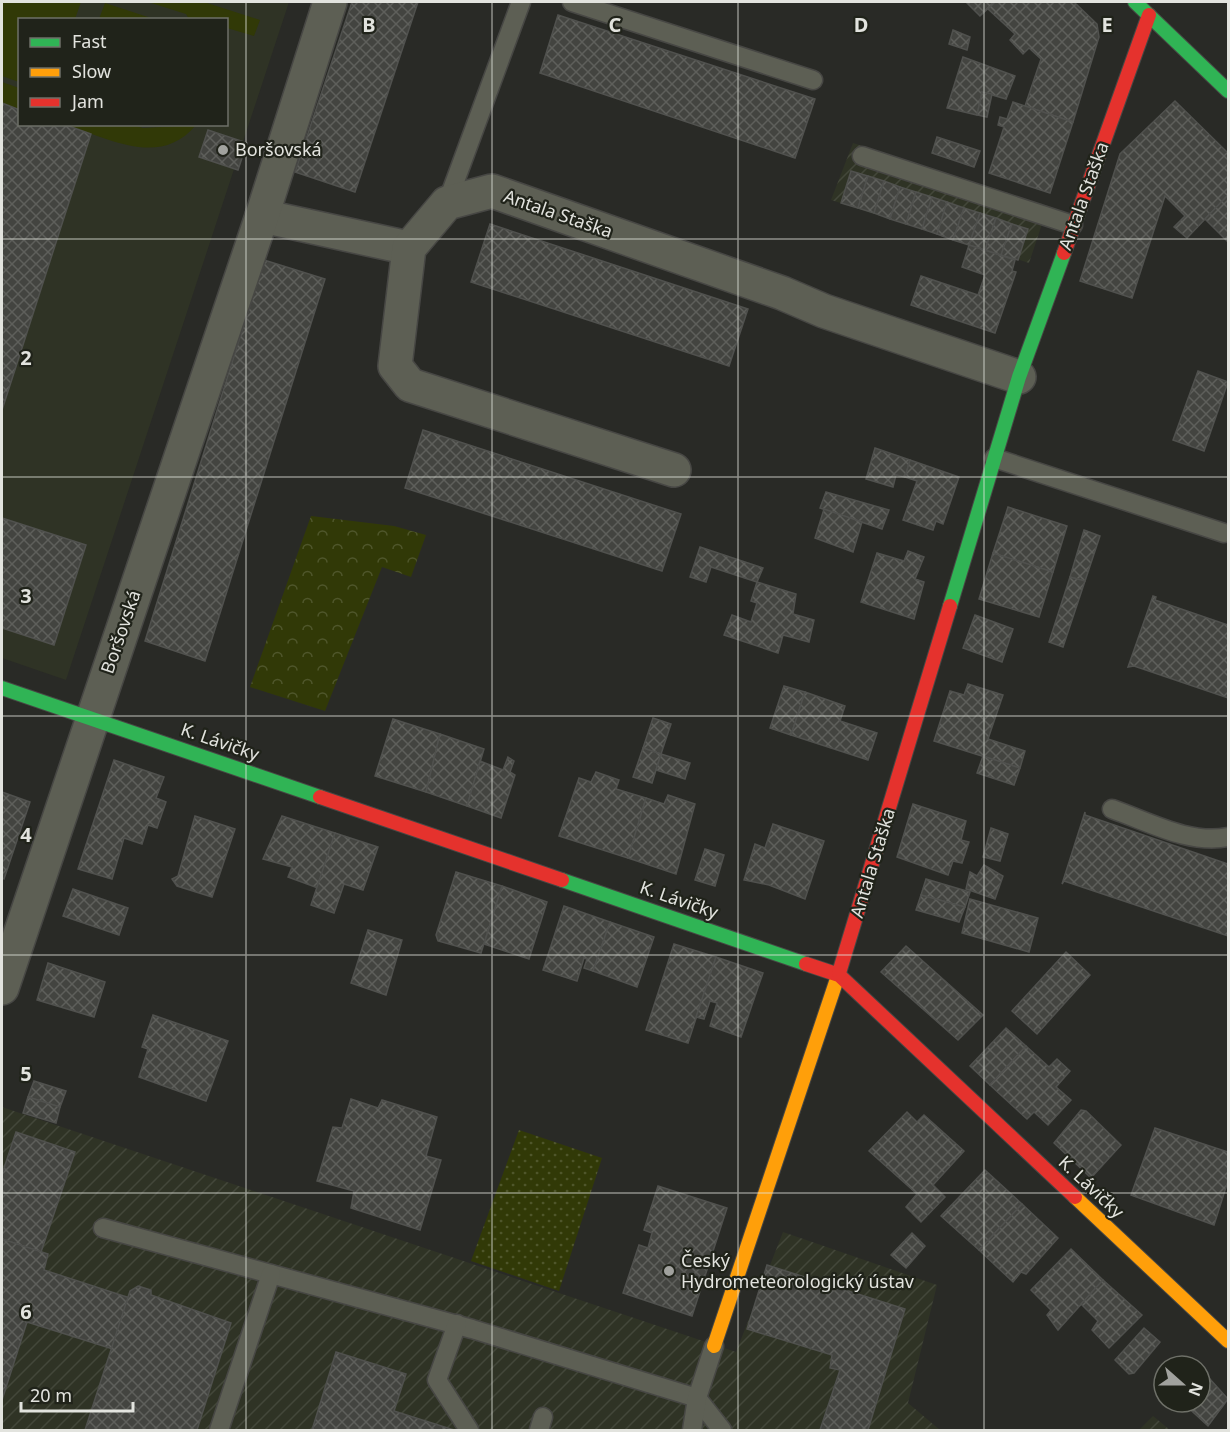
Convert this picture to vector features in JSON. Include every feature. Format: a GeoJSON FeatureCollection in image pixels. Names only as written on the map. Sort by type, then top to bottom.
{"type":"FeatureCollection","features":[{"type":"Feature","properties":{"kind":"street","name":"Boršovská"},"geometry":{"type":"LineString","coordinates":[[2,988],[262,216],[330,2]]}},
{"type":"Feature","properties":{"kind":"street"},"geometry":{"type":"LineString","coordinates":[[1135,2],[1228,91]]}},
{"type":"Feature","properties":{"kind":"street","name":"Antala Staška"},"geometry":{"type":"LineString","coordinates":[[714,1346],[839,975],[1019,376],[1149,15]]}},
{"type":"Feature","properties":{"kind":"street","name":"Antala Staška"},"geometry":{"type":"LineString","coordinates":[[447,203],[492,191],[782,293],[824,311],[1019,376]]}},
{"type":"Feature","properties":{"kind":"street"},"geometry":{"type":"LineString","coordinates":[[447,203],[410,248],[395,366],[410,385],[674,470]]}},
{"type":"Feature","properties":{"kind":"street"},"geometry":{"type":"LineString","coordinates":[[262,216],[410,248]]}},
{"type":"Feature","properties":{"kind":"street","name":"K. Lávičky"},"geometry":{"type":"LineString","coordinates":[[2,688],[839,975],[1228,1341]]}},
{"type":"Feature","properties":{"kind":"lane"},"geometry":{"type":"LineString","coordinates":[[447,203],[521,2]]}},
{"type":"Feature","properties":{"kind":"lane"},"geometry":{"type":"LineString","coordinates":[[572,2],[813,80]]}},
{"type":"Feature","properties":{"kind":"lane"},"geometry":{"type":"LineString","coordinates":[[862,156],[1073,225]]}},
{"type":"Feature","properties":{"kind":"lane"},"geometry":{"type":"LineString","coordinates":[[994,458],[1224,533]]}},
{"type":"Feature","properties":{"kind":"lane"},"geometry":{"type":"LineString","coordinates":[[1113,809],[1193,838],[1213,840],[1228,837]]}},
{"type":"Feature","properties":{"kind":"lane"},"geometry":{"type":"LineString","coordinates":[[103,1228],[457,1324],[697,1398],[722,1431]]}},
{"type":"Feature","properties":{"kind":"lane"},"geometry":{"type":"LineString","coordinates":[[219,1431],[271,1274]]}},
{"type":"Feature","properties":{"kind":"lane"},"geometry":{"type":"LineString","coordinates":[[457,1324],[437,1380],[469,1431]]}},
{"type":"Feature","properties":{"kind":"lane"},"geometry":{"type":"LineString","coordinates":[[692,1431],[697,1398],[714,1346]]}},
{"type":"Feature","properties":{"kind":"shaded area"},"geometry":{"type":"Polygon","coordinates":[[[2,2],[289,2],[66,680],[2,658],[2,2]]]}},
{"type":"Feature","properties":{"kind":"shaded area"},"geometry":{"type":"Polygon","coordinates":[[[853,143],[1048,206],[1029,263],[831,200],[853,143]]]}},
{"type":"Feature","properties":{"kind":"shaded area"},"geometry":{"type":"Polygon","coordinates":[[[2,1107],[736,1352],[783,1232],[937,1285],[908,1403],[940,1430],[2,1430],[2,1107]]]}},
{"type":"Feature","properties":{"kind":"shaded area"},"geometry":{"type":"Polygon","coordinates":[[[1153,1416],[1170,1430],[1139,1430],[1153,1416]]]}},
{"type":"Feature","properties":{"kind":"green space"},"geometry":{"type":"Polygon","coordinates":[[[2,2],[81,2],[75,18],[18,18],[18,82],[2,76],[2,2]]]}},
{"type":"Feature","properties":{"kind":"green space"},"geometry":{"type":"Polygon","coordinates":[[[148,2],[204,2],[260,20],[254,36],[228,28],[228,18],[188,18],[186,14],[148,2]]]}},
{"type":"Feature","properties":{"kind":"green space"},"geometry":{"type":"Polygon","coordinates":[[[105,3],[151,18],[99,18],[105,3]]]}},
{"type":"Feature","properties":{"kind":"green space"},"geometry":{"type":"Polygon","coordinates":[[[2,82],[18,88],[18,109],[2,103],[2,82]]]}},
{"type":"Feature","properties":{"kind":"green space"},"geometry":{"type":"Polygon","coordinates":[[[69,126],[137,126],[143,128],[195,126],[182,138],[167,145],[151,148],[117,142],[69,126]]]}},
{"type":"Feature","properties":{"kind":"green space"},"geometry":{"type":"Polygon","coordinates":[[[311,516],[394,526],[426,535],[411,577],[382,567],[325,711],[250,687],[311,516]]]}},
{"type":"Feature","properties":{"kind":"green space"},"geometry":{"type":"Polygon","coordinates":[[[519,1130],[602,1158],[559,1291],[471,1261],[519,1130]]]}},
{"type":"Feature","properties":{"kind":"building"},"geometry":{"type":"Polygon","coordinates":[[[352,2],[418,2],[355,192],[295,172],[352,2]]]}},
{"type":"Feature","properties":{"kind":"building"},"geometry":{"type":"Polygon","coordinates":[[[966,2],[995,2],[980,16],[966,2]]]}},
{"type":"Feature","properties":{"kind":"building"},"geometry":{"type":"Polygon","coordinates":[[[995,2],[1074,2],[1097,24],[1099,37],[1073,122],[1025,106],[1041,59],[1029,48],[1023,54],[1010,40],[1015,34],[988,9],[995,2]]]}},
{"type":"Feature","properties":{"kind":"building"},"geometry":{"type":"Polygon","coordinates":[[[558,15],[815,99],[795,158],[540,73],[558,15]]]}},
{"type":"Feature","properties":{"kind":"building"},"geometry":{"type":"Polygon","coordinates":[[[953,30],[970,37],[967,50],[949,44],[953,30]]]}},
{"type":"Feature","properties":{"kind":"building"},"geometry":{"type":"Polygon","coordinates":[[[963,57],[1015,76],[1006,99],[982,92],[977,115],[947,108],[963,57]]]}},
{"type":"Feature","properties":{"kind":"building"},"geometry":{"type":"Polygon","coordinates":[[[982,92],[992,94],[987,117],[977,115],[982,92]]]}},
{"type":"Feature","properties":{"kind":"building"},"geometry":{"type":"Polygon","coordinates":[[[1175,101],[1228,153],[1228,195],[1187,238],[1174,227],[1185,216],[1165,196],[1132,298],[1080,281],[1120,154],[1175,101]]]}},
{"type":"Feature","properties":{"kind":"building"},"geometry":{"type":"Polygon","coordinates":[[[1013,102],[1073,122],[1050,193],[989,173],[1004,127],[998,125],[1000,117],[1007,119],[1013,102]]]}},
{"type":"Feature","properties":{"kind":"building"},"geometry":{"type":"Polygon","coordinates":[[[2,103],[18,109],[18,126],[69,126],[91,134],[2,410],[2,103]]]}},
{"type":"Feature","properties":{"kind":"building","name":"Boršovská"},"geometry":{"type":"Polygon","coordinates":[[[208,130],[247,143],[238,170],[199,157],[208,130]]]}},
{"type":"Feature","properties":{"kind":"building"},"geometry":{"type":"Polygon","coordinates":[[[937,137],[980,151],[974,167],[932,153],[937,137]]]}},
{"type":"Feature","properties":{"kind":"building"},"geometry":{"type":"Polygon","coordinates":[[[851,171],[868,176],[858,208],[841,203],[851,171]]]}},
{"type":"Feature","properties":{"kind":"building"},"geometry":{"type":"Polygon","coordinates":[[[868,176],[884,181],[874,213],[858,208],[868,176]]]}},
{"type":"Feature","properties":{"kind":"building"},"geometry":{"type":"Polygon","coordinates":[[[884,181],[900,187],[890,219],[874,213],[884,181]]]}},
{"type":"Feature","properties":{"kind":"building"},"geometry":{"type":"Polygon","coordinates":[[[900,187],[916,192],[906,224],[890,219],[900,187]]]}},
{"type":"Feature","properties":{"kind":"building"},"geometry":{"type":"Polygon","coordinates":[[[916,192],[932,197],[922,229],[906,224],[916,192]]]}},
{"type":"Feature","properties":{"kind":"building"},"geometry":{"type":"Polygon","coordinates":[[[1228,195],[1228,242],[1205,219],[1228,195]]]}},
{"type":"Feature","properties":{"kind":"building"},"geometry":{"type":"Polygon","coordinates":[[[932,197],[947,202],[937,234],[922,229],[932,197]]]}},
{"type":"Feature","properties":{"kind":"building"},"geometry":{"type":"Polygon","coordinates":[[[947,202],[964,208],[953,240],[937,234],[947,202]]]}},
{"type":"Feature","properties":{"kind":"building"},"geometry":{"type":"Polygon","coordinates":[[[964,208],[980,213],[969,245],[953,240],[964,208]]]}},
{"type":"Feature","properties":{"kind":"building"},"geometry":{"type":"Polygon","coordinates":[[[980,213],[996,218],[985,250],[969,245],[980,213]]]}},
{"type":"Feature","properties":{"kind":"building"},"geometry":{"type":"Polygon","coordinates":[[[996,218],[1012,224],[1001,255],[985,250],[996,218]]]}},
{"type":"Feature","properties":{"kind":"building"},"geometry":{"type":"Polygon","coordinates":[[[490,224],[748,309],[729,366],[471,282],[490,224]]]}},
{"type":"Feature","properties":{"kind":"building"},"geometry":{"type":"Polygon","coordinates":[[[1012,224],[1028,229],[1018,260],[1001,255],[1012,224]]]}},
{"type":"Feature","properties":{"kind":"building"},"geometry":{"type":"Polygon","coordinates":[[[969,245],[1015,260],[1012,271],[1016,272],[995,333],[911,305],[921,276],[978,295],[985,275],[962,267],[969,245]]]}},
{"type":"Feature","properties":{"kind":"building"},"geometry":{"type":"Polygon","coordinates":[[[264,260],[325,279],[205,661],[145,641],[264,260]]]}},
{"type":"Feature","properties":{"kind":"building"},"geometry":{"type":"Polygon","coordinates":[[[1198,371],[1228,382],[1204,451],[1173,440],[1198,371]]]}},
{"type":"Feature","properties":{"kind":"building"},"geometry":{"type":"Polygon","coordinates":[[[423,430],[681,514],[662,571],[405,488],[423,430]]]}},
{"type":"Feature","properties":{"kind":"building"},"geometry":{"type":"Polygon","coordinates":[[[875,448],[910,460],[905,477],[896,475],[893,487],[866,479],[875,448]]]}},
{"type":"Feature","properties":{"kind":"building"},"geometry":{"type":"Polygon","coordinates":[[[910,460],[959,477],[943,524],[936,521],[933,530],[903,520],[917,481],[905,477],[910,460]]]}},
{"type":"Feature","properties":{"kind":"building"},"geometry":{"type":"Polygon","coordinates":[[[826,492],[889,510],[882,529],[820,508],[826,492]]]}},
{"type":"Feature","properties":{"kind":"building"},"geometry":{"type":"Polygon","coordinates":[[[1008,507],[1067,526],[1053,572],[993,553],[1008,507]]]}},
{"type":"Feature","properties":{"kind":"building"},"geometry":{"type":"Polygon","coordinates":[[[824,509],[862,522],[853,552],[815,538],[824,509]]]}},
{"type":"Feature","properties":{"kind":"building"},"geometry":{"type":"Polygon","coordinates":[[[2,518],[86,545],[54,645],[2,628],[2,518]]]}},
{"type":"Feature","properties":{"kind":"building"},"geometry":{"type":"Polygon","coordinates":[[[1084,530],[1100,536],[1085,581],[1070,577],[1084,530]]]}},
{"type":"Feature","properties":{"kind":"building"},"geometry":{"type":"Polygon","coordinates":[[[700,547],[763,568],[757,582],[711,567],[706,582],[690,577],[700,547]]]}},
{"type":"Feature","properties":{"kind":"building"},"geometry":{"type":"Polygon","coordinates":[[[908,551],[924,557],[915,579],[924,582],[914,619],[861,602],[877,553],[904,561],[908,551]]]}},
{"type":"Feature","properties":{"kind":"building"},"geometry":{"type":"Polygon","coordinates":[[[993,553],[1053,572],[1039,617],[979,599],[993,553]]]}},
{"type":"Feature","properties":{"kind":"building"},"geometry":{"type":"Polygon","coordinates":[[[1070,577],[1085,581],[1063,647],[1049,642],[1070,577]]]}},
{"type":"Feature","properties":{"kind":"building"},"geometry":{"type":"Polygon","coordinates":[[[757,582],[796,594],[793,614],[814,620],[809,642],[783,635],[778,653],[724,635],[732,615],[751,622],[757,603],[751,601],[757,582]]]}},
{"type":"Feature","properties":{"kind":"building"},"geometry":{"type":"Polygon","coordinates":[[[1153,596],[1156,597],[1155,600],[1228,625],[1228,698],[1134,666],[1128,667],[1153,596]]]}},
{"type":"Feature","properties":{"kind":"building"},"geometry":{"type":"Polygon","coordinates":[[[975,615],[1013,629],[1002,662],[963,648],[975,615]]]}},
{"type":"Feature","properties":{"kind":"building"},"geometry":{"type":"Polygon","coordinates":[[[968,684],[1003,695],[988,739],[1025,751],[1020,768],[934,741],[950,691],[964,695],[968,684]]]}},
{"type":"Feature","properties":{"kind":"building"},"geometry":{"type":"Polygon","coordinates":[[[784,686],[805,692],[791,735],[770,728],[784,686]]]}},
{"type":"Feature","properties":{"kind":"building"},"geometry":{"type":"Polygon","coordinates":[[[805,692],[845,706],[840,721],[877,733],[868,760],[791,735],[805,692]]]}},
{"type":"Feature","properties":{"kind":"building"},"geometry":{"type":"Polygon","coordinates":[[[653,718],[671,724],[661,754],[643,748],[653,718]]]}},
{"type":"Feature","properties":{"kind":"building"},"geometry":{"type":"Polygon","coordinates":[[[393,719],[440,734],[426,792],[375,776],[393,719]]]}},
{"type":"Feature","properties":{"kind":"building"},"geometry":{"type":"Polygon","coordinates":[[[440,734],[484,749],[467,806],[426,792],[440,734]]]}},
{"type":"Feature","properties":{"kind":"building"},"geometry":{"type":"Polygon","coordinates":[[[643,748],[661,754],[652,783],[633,777],[643,748]]]}},
{"type":"Feature","properties":{"kind":"building"},"geometry":{"type":"Polygon","coordinates":[[[661,754],[690,763],[685,779],[656,770],[661,754]]]}},
{"type":"Feature","properties":{"kind":"building"},"geometry":{"type":"Polygon","coordinates":[[[983,756],[1020,768],[1014,785],[977,773],[983,756]]]}},
{"type":"Feature","properties":{"kind":"building"},"geometry":{"type":"Polygon","coordinates":[[[508,757],[514,761],[510,772],[515,775],[501,818],[467,806],[480,761],[503,770],[508,757]]]}},
{"type":"Feature","properties":{"kind":"building"},"geometry":{"type":"Polygon","coordinates":[[[114,760],[164,777],[156,798],[166,802],[157,828],[148,825],[142,844],[124,838],[112,879],[78,869],[114,760]]]}},
{"type":"Feature","properties":{"kind":"building"},"geometry":{"type":"Polygon","coordinates":[[[596,772],[619,780],[616,789],[646,798],[628,858],[559,836],[579,778],[591,782],[596,772]]]}},
{"type":"Feature","properties":{"kind":"building"},"geometry":{"type":"Polygon","coordinates":[[[2,792],[30,802],[4,879],[2,878],[2,792]]]}},
{"type":"Feature","properties":{"kind":"building"},"geometry":{"type":"Polygon","coordinates":[[[668,795],[695,804],[676,874],[628,858],[646,798],[664,804],[668,795]]]}},
{"type":"Feature","properties":{"kind":"building"},"geometry":{"type":"Polygon","coordinates":[[[913,804],[966,821],[961,840],[969,842],[962,863],[953,861],[948,875],[897,857],[913,804]]]}},
{"type":"Feature","properties":{"kind":"building"},"geometry":{"type":"Polygon","coordinates":[[[1085,812],[1085,815],[1228,864],[1228,936],[1064,881],[1062,884],[1085,812]]]}},
{"type":"Feature","properties":{"kind":"building"},"geometry":{"type":"Polygon","coordinates":[[[195,816],[235,829],[212,897],[177,886],[172,879],[178,876],[195,816]]]}},
{"type":"Feature","properties":{"kind":"building"},"geometry":{"type":"Polygon","coordinates":[[[282,816],[335,833],[318,888],[288,877],[292,867],[263,859],[282,816]]]}},
{"type":"Feature","properties":{"kind":"building"},"geometry":{"type":"Polygon","coordinates":[[[773,824],[824,841],[805,899],[769,885],[744,880],[755,844],[765,848],[773,824]]]}},
{"type":"Feature","properties":{"kind":"building"},"geometry":{"type":"Polygon","coordinates":[[[991,828],[1008,834],[1000,861],[983,857],[991,828]]]}},
{"type":"Feature","properties":{"kind":"building"},"geometry":{"type":"Polygon","coordinates":[[[335,833],[378,847],[363,890],[344,884],[334,913],[311,905],[335,833]]]}},
{"type":"Feature","properties":{"kind":"building"},"geometry":{"type":"Polygon","coordinates":[[[705,849],[724,855],[715,886],[695,880],[705,849]]]}},
{"type":"Feature","properties":{"kind":"building"},"geometry":{"type":"Polygon","coordinates":[[[984,865],[1003,876],[995,899],[966,889],[970,872],[977,876],[984,865]]]}},
{"type":"Feature","properties":{"kind":"building"},"geometry":{"type":"Polygon","coordinates":[[[456,872],[502,886],[481,953],[438,941],[436,935],[456,872]]]}},
{"type":"Feature","properties":{"kind":"building"},"geometry":{"type":"Polygon","coordinates":[[[926,879],[970,892],[965,907],[921,895],[926,879]]]}},
{"type":"Feature","properties":{"kind":"building"},"geometry":{"type":"Polygon","coordinates":[[[502,886],[547,902],[529,959],[484,944],[502,886]]]}},
{"type":"Feature","properties":{"kind":"building"},"geometry":{"type":"Polygon","coordinates":[[[73,889],[128,908],[119,935],[63,916],[73,889]]]}},
{"type":"Feature","properties":{"kind":"building"},"geometry":{"type":"Polygon","coordinates":[[[921,895],[965,907],[959,922],[916,910],[921,895]]]}},
{"type":"Feature","properties":{"kind":"building"},"geometry":{"type":"Polygon","coordinates":[[[970,899],[1038,918],[1029,952],[962,933],[970,899]]]}},
{"type":"Feature","properties":{"kind":"building"},"geometry":{"type":"Polygon","coordinates":[[[564,906],[610,922],[593,971],[584,968],[587,959],[584,958],[577,981],[543,970],[564,906]]]}},
{"type":"Feature","properties":{"kind":"building"},"geometry":{"type":"Polygon","coordinates":[[[610,922],[654,937],[637,987],[593,971],[610,922]]]}},
{"type":"Feature","properties":{"kind":"building"},"geometry":{"type":"Polygon","coordinates":[[[368,930],[402,940],[386,995],[351,983],[368,930]]]}},
{"type":"Feature","properties":{"kind":"building"},"geometry":{"type":"Polygon","coordinates":[[[674,944],[716,957],[688,1043],[646,1030],[674,944]]]}},
{"type":"Feature","properties":{"kind":"building"},"geometry":{"type":"Polygon","coordinates":[[[906,946],[983,1015],[958,1040],[881,972],[906,946]]]}},
{"type":"Feature","properties":{"kind":"building"},"geometry":{"type":"Polygon","coordinates":[[[1066,952],[1090,975],[1037,1034],[1012,1011],[1066,952]]]}},
{"type":"Feature","properties":{"kind":"building"},"geometry":{"type":"Polygon","coordinates":[[[716,957],[763,973],[741,1037],[710,1026],[717,1003],[710,1001],[704,1019],[696,1017],[716,957]]]}},
{"type":"Feature","properties":{"kind":"building"},"geometry":{"type":"Polygon","coordinates":[[[48,963],[105,982],[94,1017],[37,1000],[48,963]]]}},
{"type":"Feature","properties":{"kind":"building"},"geometry":{"type":"Polygon","coordinates":[[[153,1015],[228,1041],[206,1101],[139,1077],[148,1049],[142,1047],[153,1015]]]}},
{"type":"Feature","properties":{"kind":"building"},"geometry":{"type":"Polygon","coordinates":[[[1006,1028],[1026,1046],[990,1085],[970,1066],[1006,1028]]]}},
{"type":"Feature","properties":{"kind":"building"},"geometry":{"type":"Polygon","coordinates":[[[1026,1046],[1049,1067],[1057,1059],[1070,1071],[1056,1087],[1071,1100],[1048,1125],[1034,1112],[1027,1119],[990,1085],[1026,1046]]]}},
{"type":"Feature","properties":{"kind":"building"},"geometry":{"type":"Polygon","coordinates":[[[34,1081],[66,1091],[60,1107],[28,1097],[34,1081]]]}},
{"type":"Feature","properties":{"kind":"building"},"geometry":{"type":"Polygon","coordinates":[[[28,1097],[60,1107],[56,1123],[23,1113],[28,1097]]]}},
{"type":"Feature","properties":{"kind":"building"},"geometry":{"type":"Polygon","coordinates":[[[351,1099],[378,1108],[382,1100],[437,1117],[426,1156],[441,1160],[420,1230],[351,1208],[354,1191],[317,1181],[333,1127],[342,1128],[351,1099]]]}},
{"type":"Feature","properties":{"kind":"building"},"geometry":{"type":"Polygon","coordinates":[[[1081,1110],[1086,1111],[1121,1145],[1091,1178],[1054,1143],[1081,1110]]]}},
{"type":"Feature","properties":{"kind":"building"},"geometry":{"type":"Polygon","coordinates":[[[907,1112],[917,1122],[924,1115],[964,1151],[933,1185],[945,1197],[921,1222],[906,1207],[917,1194],[869,1151],[907,1112]]]}},
{"type":"Feature","properties":{"kind":"building"},"geometry":{"type":"Polygon","coordinates":[[[1155,1128],[1228,1152],[1228,1181],[1214,1225],[1131,1195],[1155,1128]]]}},
{"type":"Feature","properties":{"kind":"building"},"geometry":{"type":"Polygon","coordinates":[[[16,1132],[75,1152],[41,1252],[2,1239],[2,1174],[16,1132]]]}},
{"type":"Feature","properties":{"kind":"building"},"geometry":{"type":"Polygon","coordinates":[[[985,1170],[1022,1204],[979,1250],[941,1216],[985,1170]]]}},
{"type":"Feature","properties":{"kind":"building","name":"Český Hydrometeorologický ústav"},"geometry":{"type":"Polygon","coordinates":[[[658,1186],[727,1208],[692,1316],[623,1293],[639,1245],[648,1248],[652,1233],[644,1230],[658,1186]]]}},
{"type":"Feature","properties":{"kind":"building"},"geometry":{"type":"Polygon","coordinates":[[[1022,1204],[1058,1238],[1026,1274],[1021,1272],[1013,1282],[979,1250],[1022,1204]]]}},
{"type":"Feature","properties":{"kind":"building"},"geometry":{"type":"Polygon","coordinates":[[[912,1233],[925,1246],[906,1268],[891,1255],[912,1233]]]}},
{"type":"Feature","properties":{"kind":"building"},"geometry":{"type":"Polygon","coordinates":[[[2,1239],[48,1254],[44,1270],[130,1298],[113,1349],[27,1322],[2,1400],[2,1239]]]}},
{"type":"Feature","properties":{"kind":"building"},"geometry":{"type":"Polygon","coordinates":[[[1071,1249],[1103,1280],[1058,1330],[1047,1315],[1051,1310],[1031,1290],[1071,1249]]]}},
{"type":"Feature","properties":{"kind":"building"},"geometry":{"type":"Polygon","coordinates":[[[767,1265],[905,1309],[868,1430],[820,1430],[840,1370],[830,1368],[832,1355],[747,1329],[767,1265]]]}},
{"type":"Feature","properties":{"kind":"building"},"geometry":{"type":"Polygon","coordinates":[[[1103,1280],[1142,1315],[1109,1348],[1092,1330],[1098,1321],[1081,1304],[1103,1280]]]}},
{"type":"Feature","properties":{"kind":"building"},"geometry":{"type":"Polygon","coordinates":[[[138,1286],[151,1290],[151,1295],[231,1323],[197,1430],[85,1430],[130,1291],[138,1286]]]}},
{"type":"Feature","properties":{"kind":"building"},"geometry":{"type":"Polygon","coordinates":[[[1144,1328],[1160,1342],[1134,1373],[1129,1374],[1115,1360],[1144,1328]]]}},
{"type":"Feature","properties":{"kind":"building"},"geometry":{"type":"Polygon","coordinates":[[[336,1352],[406,1374],[394,1411],[454,1430],[312,1430],[336,1352]]]}},
{"type":"Feature","properties":{"kind":"building"},"geometry":{"type":"Polygon","coordinates":[[[1212,1381],[1228,1399],[1208,1426],[1195,1414],[1212,1414],[1212,1381]]]}},
{"type":"Feature","properties":{"kind":"traffic: fast"},"geometry":{"type":"LineString","coordinates":[[1135,2],[1228,91]]}},
{"type":"Feature","properties":{"kind":"traffic: fast"},"geometry":{"type":"LineString","coordinates":[[950,606],[1019,377],[1064,253]]}},
{"type":"Feature","properties":{"kind":"traffic: fast"},"geometry":{"type":"LineString","coordinates":[[2,688],[320,797]]}},
{"type":"Feature","properties":{"kind":"traffic: fast"},"geometry":{"type":"LineString","coordinates":[[562,880],[806,964]]}},
{"type":"Feature","properties":{"kind":"traffic: slow"},"geometry":{"type":"LineString","coordinates":[[714,1346],[839,973]]}},
{"type":"Feature","properties":{"kind":"traffic: slow"},"geometry":{"type":"LineString","coordinates":[[1075,1197],[1228,1341]]}},
{"type":"Feature","properties":{"kind":"traffic: jam"},"geometry":{"type":"LineString","coordinates":[[1064,253],[1149,15]]}},
{"type":"Feature","properties":{"kind":"traffic: jam"},"geometry":{"type":"LineString","coordinates":[[839,973],[950,606]]}},
{"type":"Feature","properties":{"kind":"traffic: jam"},"geometry":{"type":"LineString","coordinates":[[320,797],[562,880]]}},
{"type":"Feature","properties":{"kind":"traffic: jam"},"geometry":{"type":"LineString","coordinates":[[806,964],[839,975],[1075,1197]]}},
{"type":"Feature","properties":{"kind":"place","name":"Boršovská"},"geometry":{"type":"Point","coordinates":[223,150]}},
{"type":"Feature","properties":{"kind":"place","name":"Český Hydrometeorologický ústav"},"geometry":{"type":"Point","coordinates":[669,1271]}}]}
